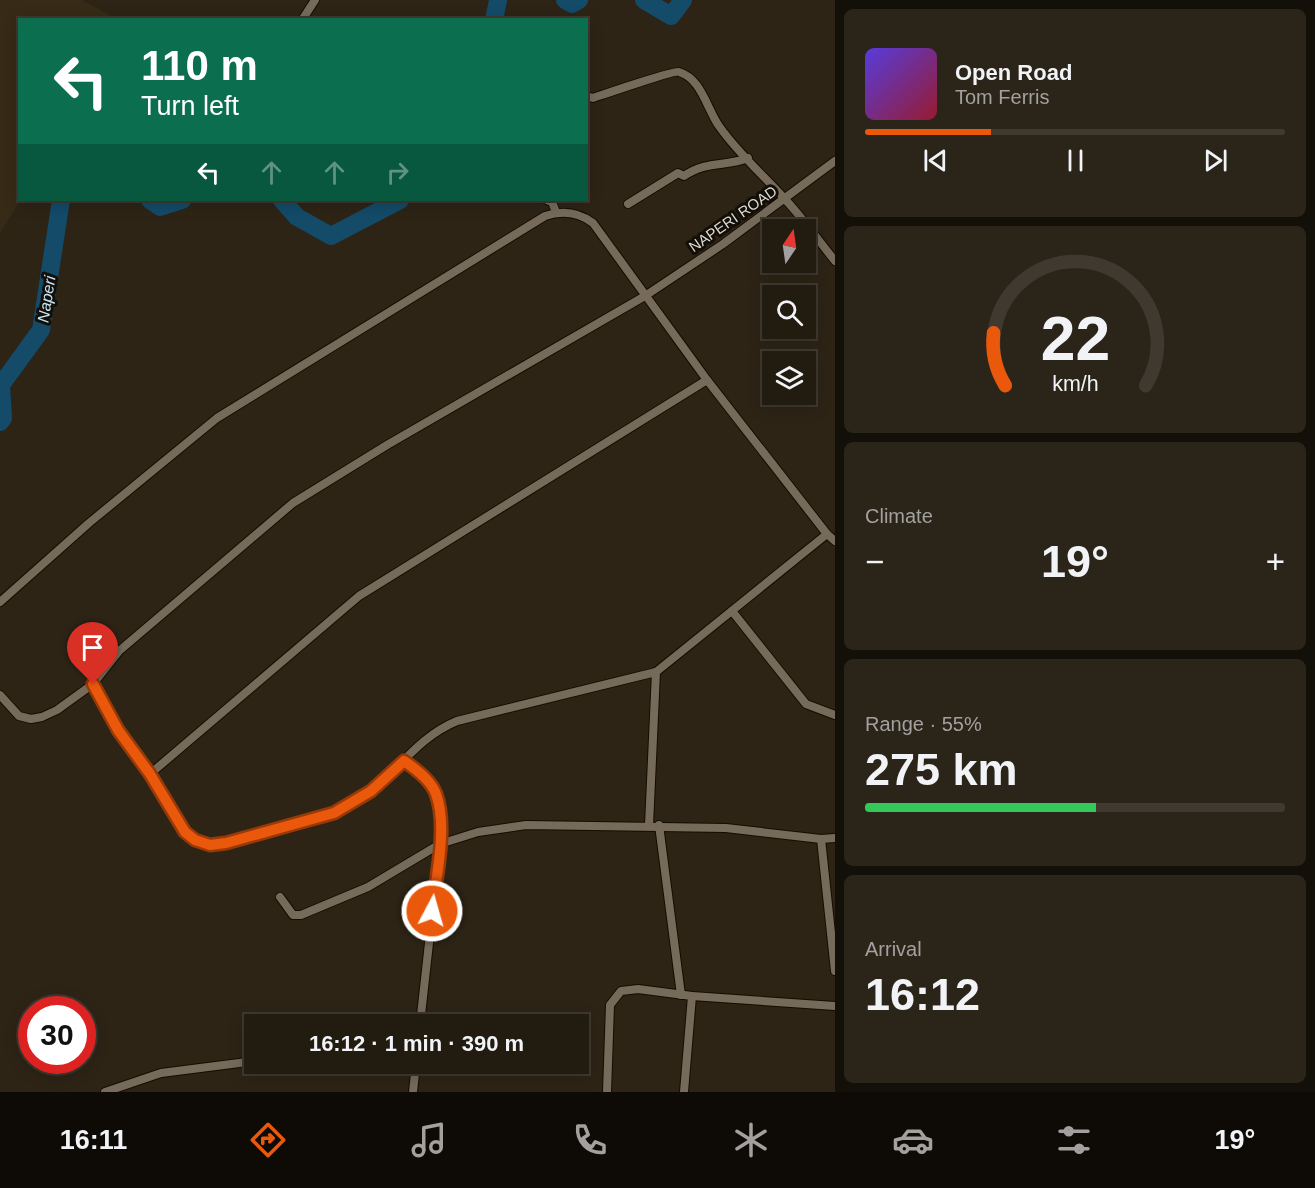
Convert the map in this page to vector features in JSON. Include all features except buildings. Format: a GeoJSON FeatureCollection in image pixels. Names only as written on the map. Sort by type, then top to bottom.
{"type":"FeatureCollection","features":[{"type":"Feature","properties":{"kind":"street"},"geometry":{"type":"LineString","coordinates":[[303,18],[315,0]]}},
{"type":"Feature","properties":{"kind":"street"},"geometry":{"type":"LineString","coordinates":[[588,97],[593,98],[654,80],[669,72],[676,71],[686,74],[699,88],[719,126],[785,199],[835,261]]}},
{"type":"Feature","properties":{"kind":"street"},"geometry":{"type":"LineString","coordinates":[[628,204],[678,173],[684,176],[696,168],[727,161],[736,163],[748,158]]}},
{"type":"Feature","properties":{"kind":"street","name":"NAPERI ROAD"},"geometry":{"type":"LineString","coordinates":[[0,695],[19,716],[31,719],[57,710],[93,684],[119,651],[292,503],[387,444],[645,296],[785,199],[835,161]]}},
{"type":"Feature","properties":{"kind":"street"},"geometry":{"type":"LineString","coordinates":[[550,201],[556,212]]}},
{"type":"Feature","properties":{"kind":"street"},"geometry":{"type":"LineString","coordinates":[[0,602],[89,523],[239,403],[545,216],[556,212],[572,213],[593,223],[707,380],[827,534],[835,541]]}},
{"type":"Feature","properties":{"kind":"street"},"geometry":{"type":"LineString","coordinates":[[150,774],[359,596],[707,380]]}},
{"type":"Feature","properties":{"kind":"street"},"geometry":{"type":"LineString","coordinates":[[93,684],[118,730],[150,774],[185,832],[195,840],[210,845],[226,843],[334,813],[371,791],[404,761],[421,741],[438,729],[457,721],[656,672],[827,534]]}},
{"type":"Feature","properties":{"kind":"street"},"geometry":{"type":"LineString","coordinates":[[732,611],[806,704],[835,715]]}},
{"type":"Feature","properties":{"kind":"street"},"geometry":{"type":"LineString","coordinates":[[649,825],[656,672]]}},
{"type":"Feature","properties":{"kind":"street"},"geometry":{"type":"LineString","coordinates":[[404,761],[428,781],[436,792],[440,808],[440,843],[421,1014]]}},
{"type":"Feature","properties":{"kind":"street"},"geometry":{"type":"LineString","coordinates":[[280,897],[292,915],[301,915],[368,887],[440,843],[478,832],[526,825],[659,825],[726,828],[821,839],[835,838]]}},
{"type":"Feature","properties":{"kind":"street"},"geometry":{"type":"LineString","coordinates":[[659,825],[681,995]]}},
{"type":"Feature","properties":{"kind":"street"},"geometry":{"type":"LineString","coordinates":[[821,839],[835,971]]}},
{"type":"Feature","properties":{"kind":"street"},"geometry":{"type":"LineString","coordinates":[[607,1092],[609,1016],[614,997],[629,988],[692,996],[835,1005]]}},
{"type":"Feature","properties":{"kind":"street"},"geometry":{"type":"LineString","coordinates":[[684,1092],[692,996]]}},
{"type":"Feature","properties":{"kind":"street"},"geometry":{"type":"LineString","coordinates":[[105,1092],[161,1073],[244,1062]]}},
{"type":"Feature","properties":{"kind":"street"},"geometry":{"type":"LineString","coordinates":[[412,1092],[415,1074]]}},
{"type":"Feature","properties":{"kind":"shaded area"},"geometry":{"type":"Polygon","coordinates":[[[0,0],[82,0],[115,18],[18,18],[19,201],[0,233],[0,0]]]}},
{"type":"Feature","properties":{"kind":"waterway","name":"Naperi"},"geometry":{"type":"LineString","coordinates":[[494,18],[498,0]]}},
{"type":"Feature","properties":{"kind":"waterway","name":"Naperi"},"geometry":{"type":"LineString","coordinates":[[565,0],[572,4],[579,0]]}},
{"type":"Feature","properties":{"kind":"waterway","name":"Naperi"},"geometry":{"type":"LineString","coordinates":[[644,0],[671,16],[683,0]]}},
{"type":"Feature","properties":{"kind":"waterway","name":"Naperi"},"geometry":{"type":"LineString","coordinates":[[0,422],[3,418],[1,385],[41,330],[61,201]]}},
{"type":"Feature","properties":{"kind":"waterway","name":"Naperi"},"geometry":{"type":"LineString","coordinates":[[151,201],[160,207],[179,201]]}},
{"type":"Feature","properties":{"kind":"waterway","name":"Naperi"},"geometry":{"type":"LineString","coordinates":[[283,201],[297,217],[331,236],[398,201]]}},
{"type":"Feature","properties":{"kind":"route"},"geometry":{"type":"LineString","coordinates":[[93,684],[118,730],[150,774],[185,832],[195,840],[210,845],[226,843],[334,813],[353,804],[371,791],[404,761],[428,781],[436,792],[440,808],[440,843],[432,911]]}}]}
